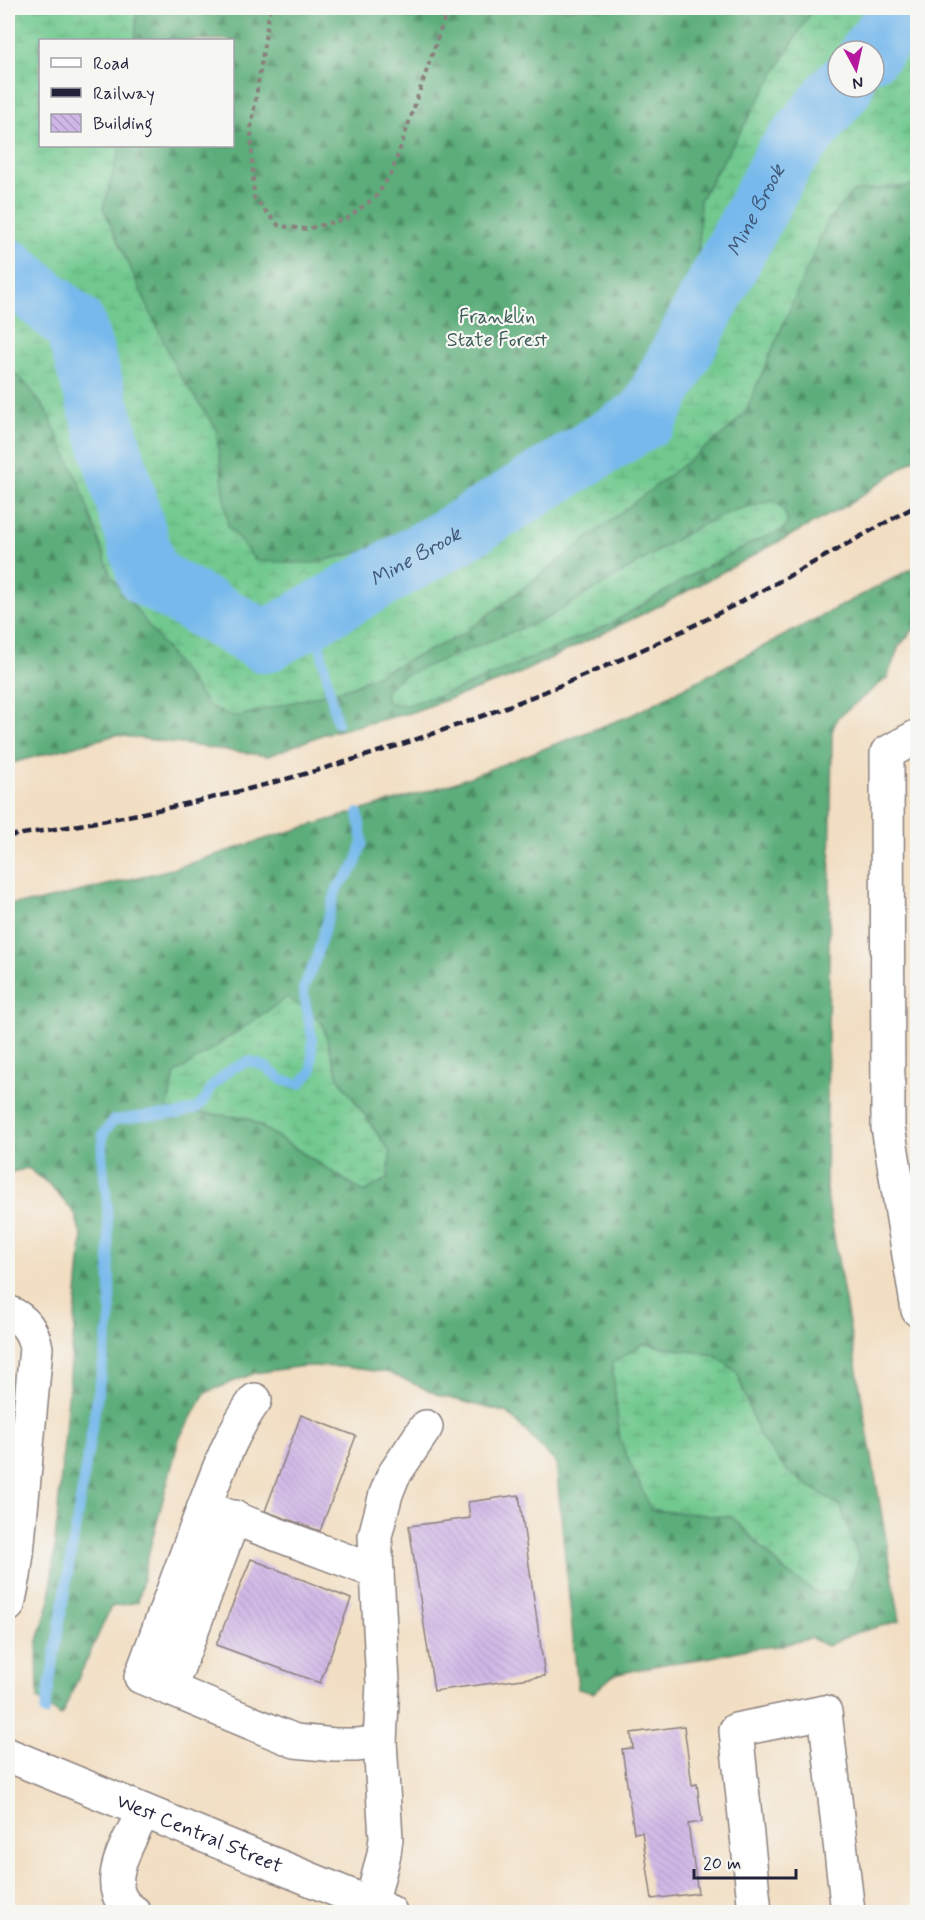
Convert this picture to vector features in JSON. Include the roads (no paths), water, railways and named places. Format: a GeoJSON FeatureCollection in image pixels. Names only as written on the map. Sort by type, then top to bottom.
{"type":"FeatureCollection","features":[{"type":"Feature","properties":{"kind":"main road"},"geometry":{"type":"LineString","coordinates":[[918,736],[887,753],[888,1127],[918,1310]]}},
{"type":"Feature","properties":{"kind":"main road"},"geometry":{"type":"LineString","coordinates":[[8,1312],[28,1326],[36,1348],[15,1576],[8,1605]]}},
{"type":"Feature","properties":{"kind":"main road"},"geometry":{"type":"LineString","coordinates":[[155,1683],[204,1507],[232,1435],[255,1400]]}},
{"type":"Feature","properties":{"kind":"main road"},"geometry":{"type":"LineString","coordinates":[[360,1906],[384,1854],[386,1838],[380,1742],[383,1683],[375,1536],[393,1476],[426,1427]]}},
{"type":"Feature","properties":{"kind":"main road"},"geometry":{"type":"LineString","coordinates":[[204,1507],[377,1572]]}},
{"type":"Feature","properties":{"kind":"main road"},"geometry":{"type":"LineString","coordinates":[[155,1683],[234,1517]]}},
{"type":"Feature","properties":{"kind":"main road"},"geometry":{"type":"LineString","coordinates":[[155,1683],[295,1741],[335,1745],[380,1742]]}},
{"type":"Feature","properties":{"kind":"main road"},"geometry":{"type":"LineString","coordinates":[[755,1912],[736,1730],[825,1712],[848,1912]]}},
{"type":"Feature","properties":{"kind":"main road","name":"West Central Street"},"geometry":{"type":"LineString","coordinates":[[8,1755],[144,1811],[360,1906]]}},
{"type":"Feature","properties":{"kind":"main road"},"geometry":{"type":"LineString","coordinates":[[134,1912],[128,1909],[120,1898],[116,1886],[117,1868],[144,1811]]}},
{"type":"Feature","properties":{"kind":"waterway","name":"Mine Brook"},"geometry":{"type":"LineString","coordinates":[[881,39],[906,8]]}},
{"type":"Feature","properties":{"kind":"waterway","name":"Mine Brook"},"geometry":{"type":"LineString","coordinates":[[8,269],[75,325],[148,576],[265,642],[455,535],[648,416],[783,160],[832,99]]}},
{"type":"Feature","properties":{"kind":"waterway"},"geometry":{"type":"LineString","coordinates":[[313,615],[337,723]]}},
{"type":"Feature","properties":{"kind":"waterway"},"geometry":{"type":"LineString","coordinates":[[45,1712],[111,1314],[107,1203],[102,1155],[103,1134],[114,1120],[179,1114],[197,1108],[206,1099],[211,1087],[231,1069],[250,1061],[266,1067],[282,1080],[300,1084],[312,1071],[312,1038],[303,989],[315,961],[337,888],[354,868],[363,842],[358,813]]}},
{"type":"Feature","properties":{"kind":"railway"},"geometry":{"type":"LineString","coordinates":[[8,836],[190,803],[280,781],[456,726],[627,657],[711,617],[918,505]]}},
{"type":"Feature","properties":{"kind":"park label","name":"Franklin State Forest"},"geometry":{"type":"Point","coordinates":[497,328]}}]}
